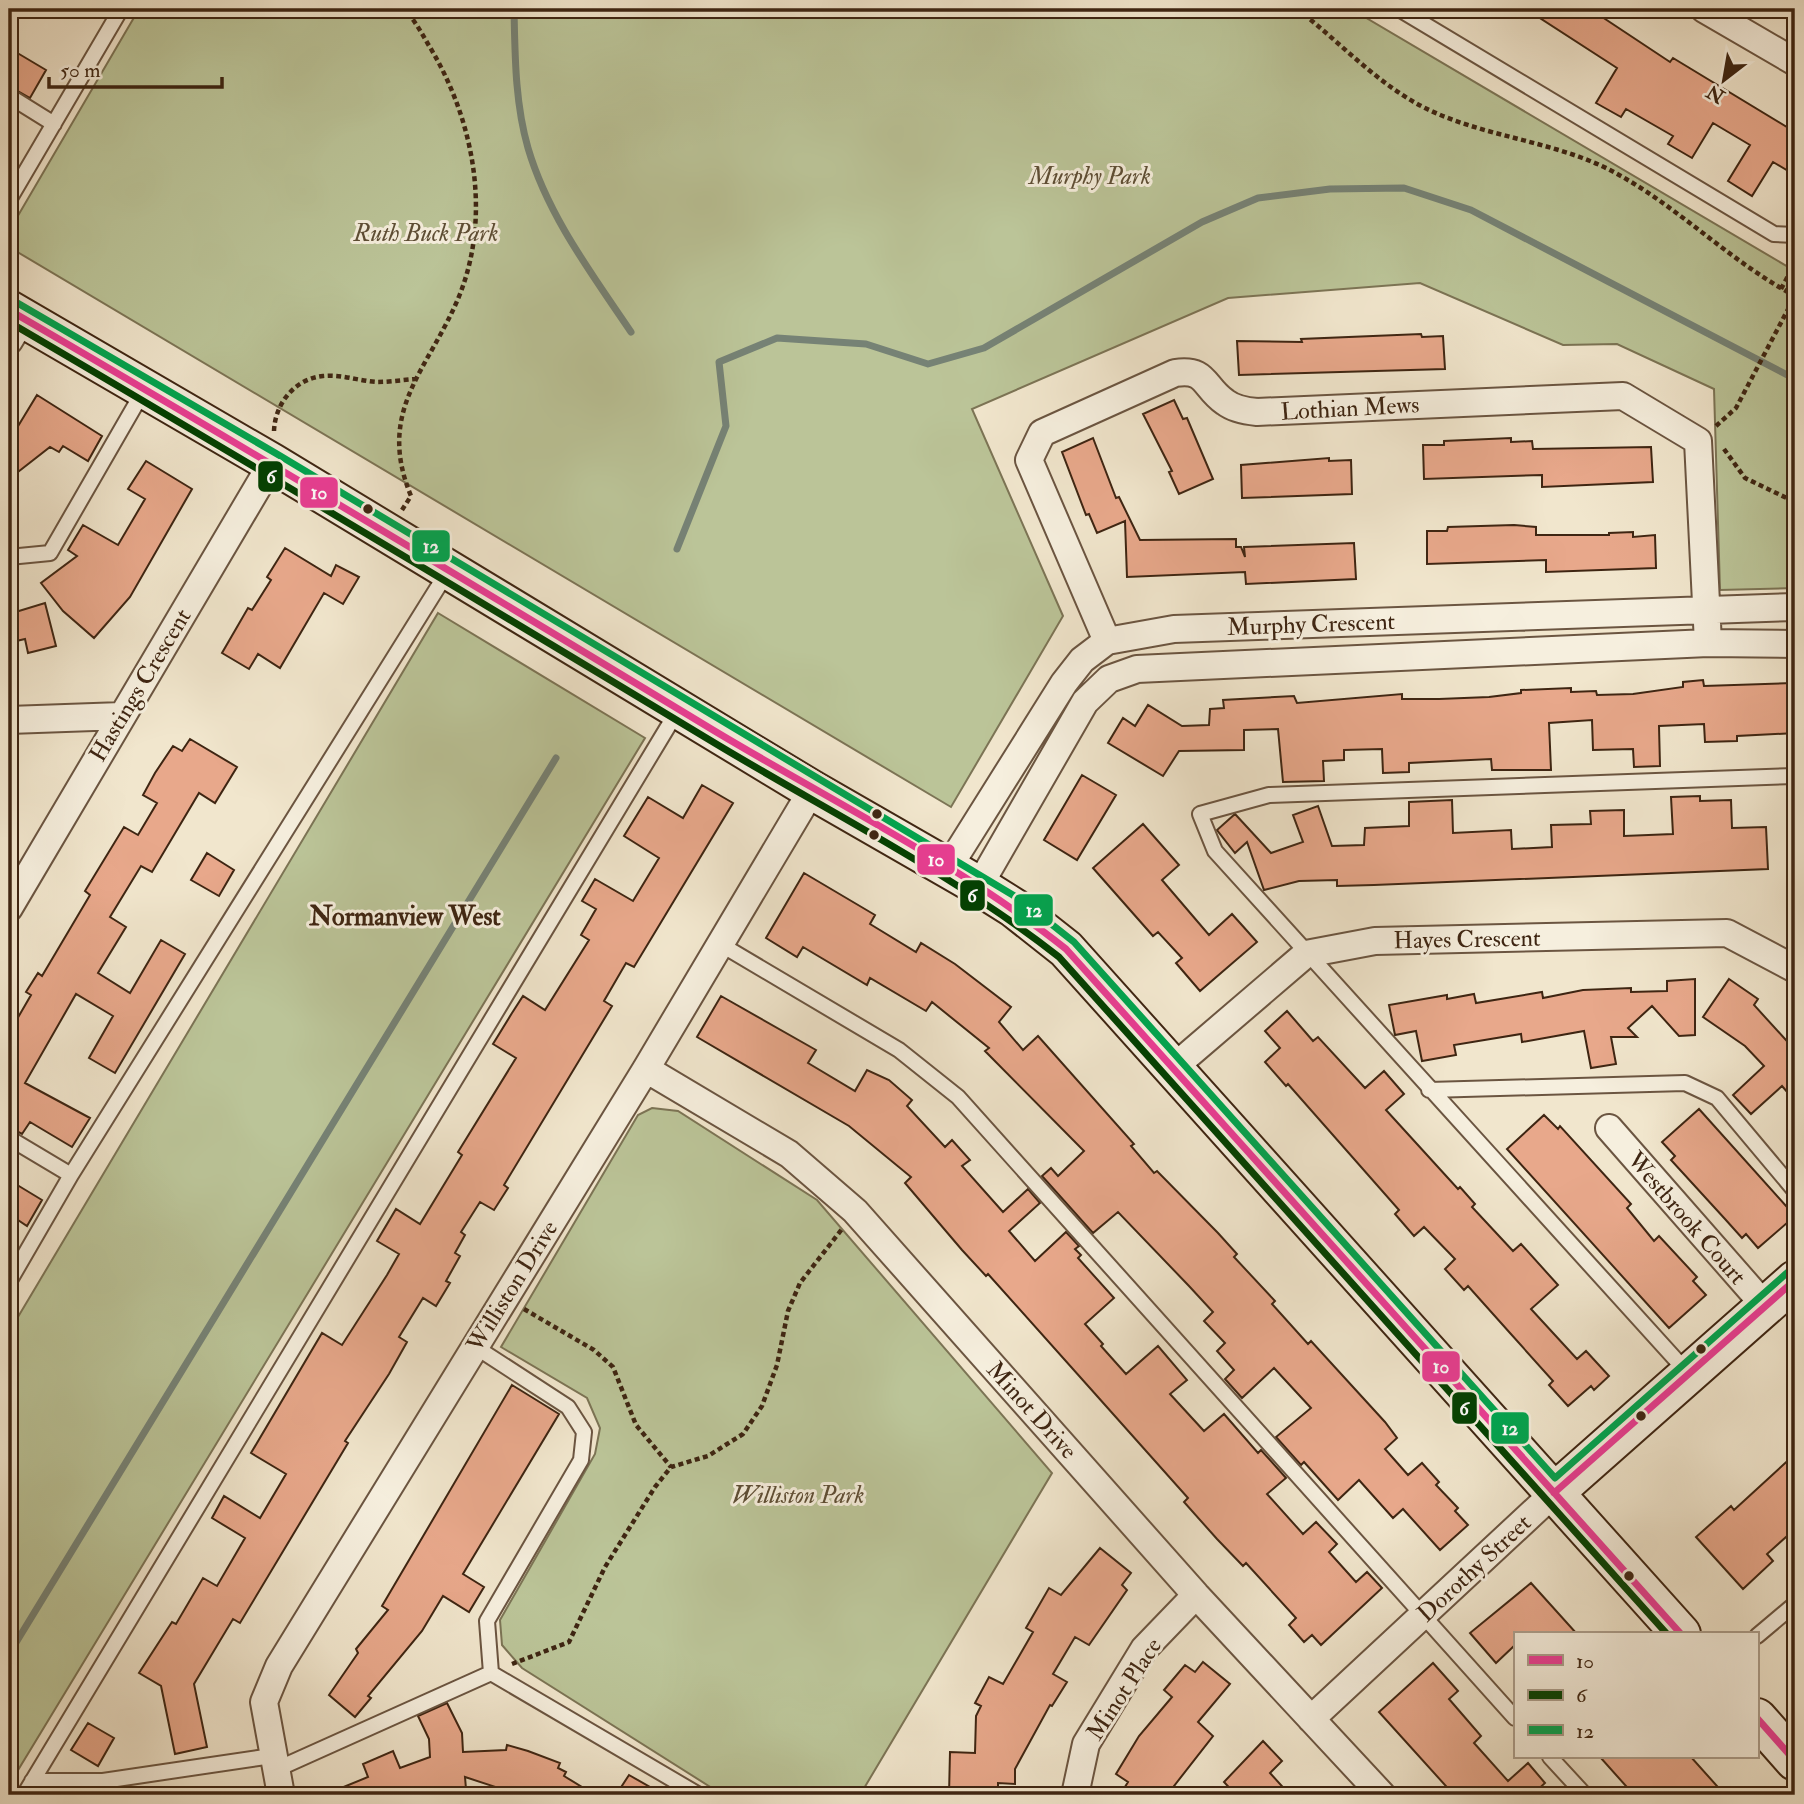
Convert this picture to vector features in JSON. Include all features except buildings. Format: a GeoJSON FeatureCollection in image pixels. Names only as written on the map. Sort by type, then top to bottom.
{"type":"FeatureCollection","features":[{"type":"Feature","properties":{"kind":"street"},"geometry":{"type":"LineString","coordinates":[[1719,12],[1795,62]]}},
{"type":"Feature","properties":{"kind":"street"},"geometry":{"type":"LineString","coordinates":[[13,323],[145,388],[812,790],[1014,908],[1066,949],[1679,1632]]}},
{"type":"Feature","properties":{"kind":"street","name":"Lothian Mews"},"geometry":{"type":"LineString","coordinates":[[1107,640],[1029,460],[1042,433],[1175,373],[1189,371],[1202,376],[1226,404],[1257,412],[1623,396],[1698,441],[1708,643]]}},
{"type":"Feature","properties":{"kind":"street","name":"Hastings Crescent"},"geometry":{"type":"LineString","coordinates":[[9,908],[19,873],[122,716],[272,463]]}},
{"type":"Feature","properties":{"kind":"street","name":"Murphy Crescent"},"geometry":{"type":"LineString","coordinates":[[1107,640],[1174,629],[1795,607]]}},
{"type":"Feature","properties":{"kind":"street"},"geometry":{"type":"LineString","coordinates":[[963,877],[1064,683],[1082,660],[1107,640]]}},
{"type":"Feature","properties":{"kind":"street","name":"Murphy Crescent"},"geometry":{"type":"LineString","coordinates":[[963,877],[1085,702],[1109,679],[1137,669],[1708,643],[1795,644]]}},
{"type":"Feature","properties":{"kind":"street"},"geometry":{"type":"LineString","coordinates":[[9,720],[122,716]]}},
{"type":"Feature","properties":{"kind":"street","name":"Williston Drive"},"geometry":{"type":"LineString","coordinates":[[281,1795],[273,1763],[264,1702],[279,1666],[646,1069],[812,790]]}},
{"type":"Feature","properties":{"kind":"street","name":"Hayes Crescent"},"geometry":{"type":"LineString","coordinates":[[1173,1068],[1306,954],[1375,941],[1727,933],[1795,969]]}},
{"type":"Feature","properties":{"kind":"street","name":"Minot Drive"},"geometry":{"type":"LineString","coordinates":[[646,1069],[789,1154],[855,1211],[1196,1595],[1382,1795]]}},
{"type":"Feature","properties":{"kind":"street","name":"Westbrook Court"},"geometry":{"type":"LineString","coordinates":[[1609,1128],[1766,1307]]}},
{"type":"Feature","properties":{"kind":"street","name":"Dorothy Street"},"geometry":{"type":"LineString","coordinates":[[1311,1719],[1555,1493],[1795,1280]]}},
{"type":"Feature","properties":{"kind":"street","name":"Minot Place"},"geometry":{"type":"LineString","coordinates":[[1075,1795],[1086,1744],[1093,1732],[1144,1649],[1196,1595]]}},
{"type":"Feature","properties":{"kind":"street"},"geometry":{"type":"LineString","coordinates":[[1758,1719],[1795,1761]]}},
{"type":"Feature","properties":{"kind":"lane"},"geometry":{"type":"LineString","coordinates":[[9,200],[121,9]]}},
{"type":"Feature","properties":{"kind":"lane"},"geometry":{"type":"LineString","coordinates":[[1399,9],[1774,234],[1795,235]]}},
{"type":"Feature","properties":{"kind":"lane"},"geometry":{"type":"LineString","coordinates":[[9,96],[54,124]]}},
{"type":"Feature","properties":{"kind":"lane"},"geometry":{"type":"LineString","coordinates":[[9,557],[50,553],[145,388]]}},
{"type":"Feature","properties":{"kind":"lane"},"geometry":{"type":"LineString","coordinates":[[9,1282],[71,1175],[448,571]]}},
{"type":"Feature","properties":{"kind":"lane"},"geometry":{"type":"LineString","coordinates":[[24,1795],[678,709]]}},
{"type":"Feature","properties":{"kind":"lane"},"geometry":{"type":"LineString","coordinates":[[1688,1373],[1215,851],[1200,814],[1269,795],[1795,776]]}},
{"type":"Feature","properties":{"kind":"lane"},"geometry":{"type":"LineString","coordinates":[[720,944],[899,1050],[958,1097],[1514,1717]]}},
{"type":"Feature","properties":{"kind":"lane"},"geometry":{"type":"LineString","coordinates":[[1429,1090],[1685,1083],[1717,1098],[1795,1191]]}},
{"type":"Feature","properties":{"kind":"lane"},"geometry":{"type":"LineString","coordinates":[[9,1138],[71,1175]]}},
{"type":"Feature","properties":{"kind":"lane"},"geometry":{"type":"LineString","coordinates":[[474,1346],[568,1407],[584,1432],[580,1461],[487,1621],[491,1673]]}},
{"type":"Feature","properties":{"kind":"lane"},"geometry":{"type":"LineString","coordinates":[[1758,1635],[1795,1604]]}},
{"type":"Feature","properties":{"kind":"lane"},"geometry":{"type":"LineString","coordinates":[[32,1781],[103,1781],[273,1763],[491,1673]]}},
{"type":"Feature","properties":{"kind":"lane"},"geometry":{"type":"LineString","coordinates":[[491,1673],[699,1795]]}},
{"type":"Feature","properties":{"kind":"lane"},"geometry":{"type":"LineString","coordinates":[[1551,1758],[1585,1795]]}},
{"type":"Feature","properties":{"kind":"path"},"geometry":{"type":"LineString","coordinates":[[387,533],[411,496],[398,456],[405,401],[415,379],[443,334],[461,291],[472,246],[475,184],[467,127],[446,74],[404,9]]}},
{"type":"Feature","properties":{"kind":"path"},"geometry":{"type":"LineString","coordinates":[[1297,9],[1398,93],[1454,120],[1574,155],[1610,170],[1662,202],[1781,289],[1795,296],[1736,408]]}},
{"type":"Feature","properties":{"kind":"path"},"geometry":{"type":"LineString","coordinates":[[1781,289],[1795,263]]}},
{"type":"Feature","properties":{"kind":"path"},"geometry":{"type":"LineString","coordinates":[[272,463],[274,414],[286,396],[310,379],[324,376],[380,382],[415,379]]}},
{"type":"Feature","properties":{"kind":"path"},"geometry":{"type":"LineString","coordinates":[[1717,440],[1745,478],[1795,502]]}},
{"type":"Feature","properties":{"kind":"path"},"geometry":{"type":"LineString","coordinates":[[491,1673],[569,1642],[605,1567],[654,1487],[671,1467],[708,1456],[743,1434],[762,1406],[777,1365],[789,1311],[800,1283],[855,1211]]}},
{"type":"Feature","properties":{"kind":"path"},"geometry":{"type":"LineString","coordinates":[[505,1297],[594,1350],[613,1367],[636,1424],[671,1467]]}},
{"type":"Feature","properties":{"kind":"green space"},"geometry":{"type":"Polygon","coordinates":[[[139,9],[1351,9],[1795,271],[1795,588],[1720,590],[1714,389],[1617,344],[1563,345],[1420,283],[1228,298],[972,409],[1063,616],[951,807],[9,247],[9,231],[139,9]]]}},
{"type":"Feature","properties":{"kind":"green space"},"geometry":{"type":"Polygon","coordinates":[[[438,613],[645,738],[9,1785],[9,1332],[438,613]]]}},
{"type":"Feature","properties":{"kind":"green space","name":"Williston Park"},"geometry":{"type":"Polygon","coordinates":[[[652,1108],[678,1111],[817,1200],[1052,1473],[860,1795],[723,1795],[522,1668],[502,1645],[500,1620],[595,1454],[600,1428],[587,1398],[501,1347],[638,1115],[652,1108]]]}},
{"type":"Feature","properties":{"kind":"waterway"},"geometry":{"type":"LineString","coordinates":[[514,9],[520,114],[537,173],[572,244],[631,332]]}},
{"type":"Feature","properties":{"kind":"waterway"},"geometry":{"type":"LineString","coordinates":[[677,549],[726,426],[719,362],[777,338],[866,344],[928,364],[984,348],[1202,222],[1258,198],[1330,189],[1404,188],[1471,210],[1795,379]]}},
{"type":"Feature","properties":{"kind":"waterway"},"geometry":{"type":"LineString","coordinates":[[9,1654],[556,758]]}},
{"type":"Feature","properties":{"kind":"transit line","name":"12"},"geometry":{"type":"LineString","coordinates":[[14,301],[277,454],[1021,900],[1074,942],[1555,1478],[1788,1272]]}},
{"type":"Feature","properties":{"kind":"transit line","name":"10"},"geometry":{"type":"LineString","coordinates":[[9,310],[186,413],[713,730],[938,861],[982,888],[1066,949],[1679,1632]]}},
{"type":"Feature","properties":{"kind":"transit line","name":"6"},"geometry":{"type":"LineString","coordinates":[[9,322],[931,869],[1018,926],[1059,957],[1665,1632]]}},
{"type":"Feature","properties":{"kind":"transit line","name":"10"},"geometry":{"type":"LineString","coordinates":[[1554,1493],[1795,1280]]}},
{"type":"Feature","properties":{"kind":"transit line","name":"10"},"geometry":{"type":"LineString","coordinates":[[1758,1719],[1795,1761]]}},
{"type":"Feature","properties":{"kind":"district","name":"Normanview West"},"geometry":{"type":"Point","coordinates":[405,916]}},
{"type":"Feature","properties":{"kind":"park label","name":"Murphy Park"},"geometry":{"type":"Point","coordinates":[1090,176]}},
{"type":"Feature","properties":{"kind":"park label","name":"Ruth Buck Park"},"geometry":{"type":"Point","coordinates":[426,233]}}]}
